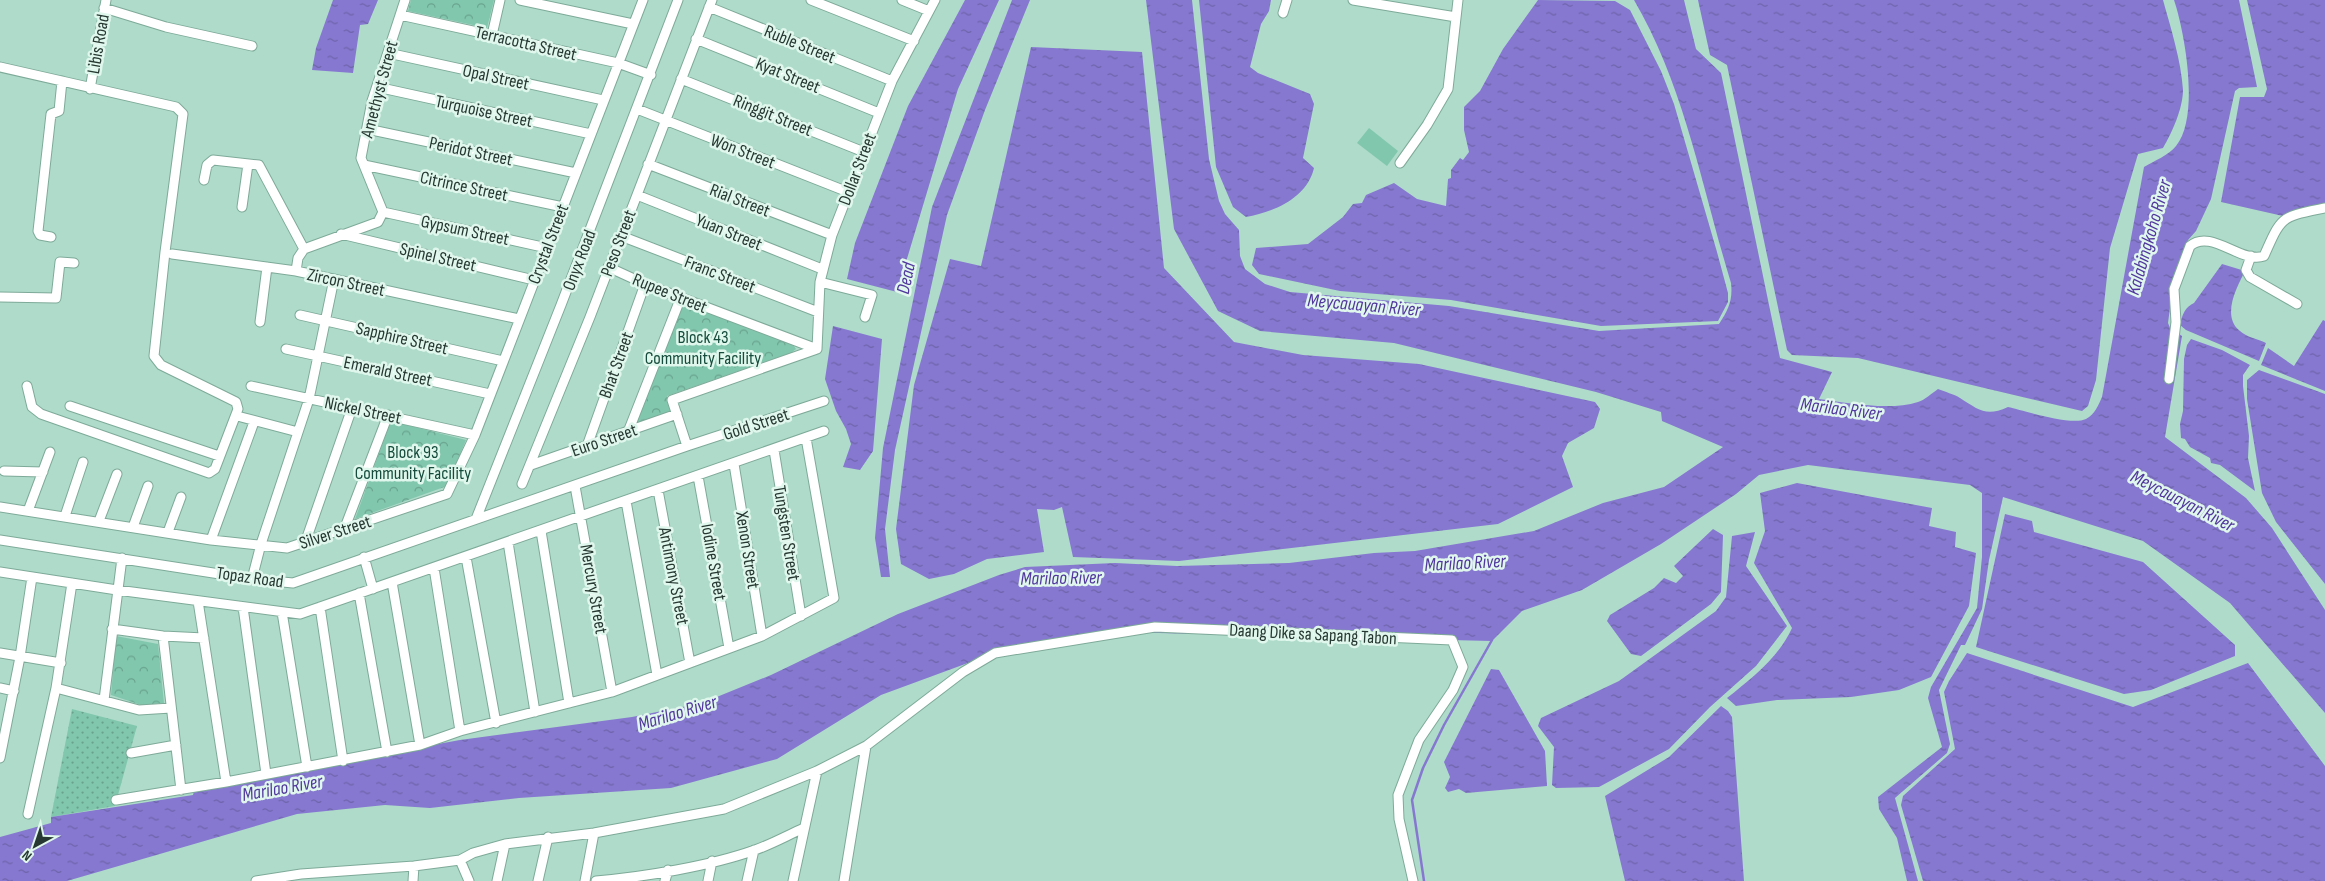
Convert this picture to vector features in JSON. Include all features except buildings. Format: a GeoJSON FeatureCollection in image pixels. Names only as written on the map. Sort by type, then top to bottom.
{"type":"FeatureCollection","features":[{"type":"Feature","properties":{"kind":"street","name":"Amethyst Street"},"geometry":{"type":"LineString","coordinates":[[383,212],[361,158],[377,88],[405,0]]}},
{"type":"Feature","properties":{"kind":"street"},"geometry":{"type":"LineString","coordinates":[[492,35],[500,0]]}},
{"type":"Feature","properties":{"kind":"street"},"geometry":{"type":"LineString","coordinates":[[520,0],[633,24]]}},
{"type":"Feature","properties":{"kind":"street","name":"Crystal Street"},"geometry":{"type":"LineString","coordinates":[[452,488],[548,248],[643,0]]}},
{"type":"Feature","properties":{"kind":"street","name":"Onyx Road"},"geometry":{"type":"LineString","coordinates":[[476,519],[651,75],[678,0]]}},
{"type":"Feature","properties":{"kind":"street"},"geometry":{"type":"LineString","coordinates":[[811,0],[914,41]]}},
{"type":"Feature","properties":{"kind":"street"},"geometry":{"type":"LineString","coordinates":[[902,0],[929,11]]}},
{"type":"Feature","properties":{"kind":"street","name":"Dollar Street"},"geometry":{"type":"LineString","coordinates":[[817,349],[820,282],[832,235],[892,81],[935,0]]}},
{"type":"Feature","properties":{"kind":"street"},"geometry":{"type":"LineString","coordinates":[[1283,12],[1287,0]]}},
{"type":"Feature","properties":{"kind":"street"},"geometry":{"type":"LineString","coordinates":[[1353,0],[1456,17]]}},
{"type":"Feature","properties":{"kind":"street"},"geometry":{"type":"LineString","coordinates":[[1400,163],[1428,125],[1448,89],[1458,0]]}},
{"type":"Feature","properties":{"kind":"street","name":"Peso Street"},"geometry":{"type":"LineString","coordinates":[[522,484],[621,236],[710,3]]}},
{"type":"Feature","properties":{"kind":"street","name":"Ruble Street"},"geometry":{"type":"LineString","coordinates":[[710,3],[892,81]]}},
{"type":"Feature","properties":{"kind":"street"},"geometry":{"type":"LineString","coordinates":[[105,4],[166,27],[252,46]]}},
{"type":"Feature","properties":{"kind":"street","name":"Libis Road"},"geometry":{"type":"LineString","coordinates":[[90,89],[105,4]]}},
{"type":"Feature","properties":{"kind":"street","name":"Terracotta Street"},"geometry":{"type":"LineString","coordinates":[[400,14],[618,64],[651,75]]}},
{"type":"Feature","properties":{"kind":"street","name":"Kyat Street"},"geometry":{"type":"LineString","coordinates":[[696,39],[879,113]]}},
{"type":"Feature","properties":{"kind":"street","name":"Opal Street"},"geometry":{"type":"LineString","coordinates":[[388,53],[604,100]]}},
{"type":"Feature","properties":{"kind":"street"},"geometry":{"type":"LineString","coordinates":[[0,67],[90,89],[176,107],[181,110],[183,114],[168,224],[154,356],[161,365],[236,402],[238,405],[216,469],[209,473],[41,414],[32,407],[27,386]]}},
{"type":"Feature","properties":{"kind":"street","name":"Ringgit Street"},"geometry":{"type":"LineString","coordinates":[[681,79],[864,152]]}},
{"type":"Feature","properties":{"kind":"street"},"geometry":{"type":"LineString","coordinates":[[52,237],[40,235],[38,231],[51,114],[59,111],[62,82]]}},
{"type":"Feature","properties":{"kind":"street","name":"Turquoise Street"},"geometry":{"type":"LineString","coordinates":[[377,88],[591,134]]}},
{"type":"Feature","properties":{"kind":"street","name":"Won Street"},"geometry":{"type":"LineString","coordinates":[[637,109],[848,192]]}},
{"type":"Feature","properties":{"kind":"street","name":"Peridot Street"},"geometry":{"type":"LineString","coordinates":[[367,129],[576,173]]}},
{"type":"Feature","properties":{"kind":"street"},"geometry":{"type":"LineString","coordinates":[[204,180],[207,165],[213,160],[259,165],[264,171],[304,249]]}},
{"type":"Feature","properties":{"kind":"street"},"geometry":{"type":"LineString","coordinates":[[242,208],[248,164]]}},
{"type":"Feature","properties":{"kind":"street","name":"Rial Street"},"geometry":{"type":"LineString","coordinates":[[648,164],[832,235]]}},
{"type":"Feature","properties":{"kind":"street","name":"Citrince Street"},"geometry":{"type":"LineString","coordinates":[[364,166],[563,207]]}},
{"type":"Feature","properties":{"kind":"street","name":"Yuan Street"},"geometry":{"type":"LineString","coordinates":[[637,195],[822,269]]}},
{"type":"Feature","properties":{"kind":"street"},"geometry":{"type":"LineString","coordinates":[[2170,379],[2176,322],[2174,289],[2190,246],[2194,242],[2202,242],[2251,256],[2264,256],[2278,226],[2285,218],[2325,208]]}},
{"type":"Feature","properties":{"kind":"street"},"geometry":{"type":"LineString","coordinates":[[296,270],[298,258],[304,249],[378,222],[383,212]]}},
{"type":"Feature","properties":{"kind":"street","name":"Gypsum Street"},"geometry":{"type":"LineString","coordinates":[[383,212],[548,248]]}},
{"type":"Feature","properties":{"kind":"street","name":"Spinel Street"},"geometry":{"type":"LineString","coordinates":[[341,234],[534,280]]}},
{"type":"Feature","properties":{"kind":"street","name":"Franc Street"},"geometry":{"type":"LineString","coordinates":[[621,236],[818,312]]}},
{"type":"Feature","properties":{"kind":"street","name":"Zircon Street"},"geometry":{"type":"LineString","coordinates":[[172,254],[296,270],[519,319]]}},
{"type":"Feature","properties":{"kind":"street"},"geometry":{"type":"LineString","coordinates":[[2251,256],[2246,270],[2250,277],[2297,304]]}},
{"type":"Feature","properties":{"kind":"street"},"geometry":{"type":"LineString","coordinates":[[0,297],[56,298],[60,262],[74,263]]}},
{"type":"Feature","properties":{"kind":"street"},"geometry":{"type":"LineString","coordinates":[[260,322],[267,267]]}},
{"type":"Feature","properties":{"kind":"street","name":"Rupee Street"},"geometry":{"type":"LineString","coordinates":[[608,267],[645,284],[817,349]]}},
{"type":"Feature","properties":{"kind":"street"},"geometry":{"type":"LineString","coordinates":[[252,579],[261,544],[310,399],[334,279]]}},
{"type":"Feature","properties":{"kind":"street"},"geometry":{"type":"LineString","coordinates":[[820,282],[872,296],[865,317]]}},
{"type":"Feature","properties":{"kind":"street","name":"Bhat Street"},"geometry":{"type":"LineString","coordinates":[[588,446],[645,284]]}},
{"type":"Feature","properties":{"kind":"street"},"geometry":{"type":"LineString","coordinates":[[628,432],[681,297]]}},
{"type":"Feature","properties":{"kind":"street","name":"Sapphire Street"},"geometry":{"type":"LineString","coordinates":[[300,315],[503,361]]}},
{"type":"Feature","properties":{"kind":"street","name":"Emerald Street"},"geometry":{"type":"LineString","coordinates":[[286,349],[490,394]]}},
{"type":"Feature","properties":{"kind":"street"},"geometry":{"type":"LineString","coordinates":[[687,446],[672,400],[817,349]]}},
{"type":"Feature","properties":{"kind":"street","name":"Nickel Street"},"geometry":{"type":"LineString","coordinates":[[251,386],[474,435]]}},
{"type":"Feature","properties":{"kind":"street","name":"Gold Street"},"geometry":{"type":"LineString","coordinates":[[575,486],[687,446],[824,401]]}},
{"type":"Feature","properties":{"kind":"street"},"geometry":{"type":"LineString","coordinates":[[70,406],[219,456]]}},
{"type":"Feature","properties":{"kind":"street"},"geometry":{"type":"LineString","coordinates":[[305,543],[352,408]]}},
{"type":"Feature","properties":{"kind":"street","name":"Euro Street"},"geometry":{"type":"LineString","coordinates":[[531,465],[677,414]]}},
{"type":"Feature","properties":{"kind":"street"},"geometry":{"type":"LineString","coordinates":[[344,530],[388,415]]}},
{"type":"Feature","properties":{"kind":"street"},"geometry":{"type":"LineString","coordinates":[[241,418],[298,432]]}},
{"type":"Feature","properties":{"kind":"street"},"geometry":{"type":"LineString","coordinates":[[211,540],[254,422]]}},
{"type":"Feature","properties":{"kind":"street"},"geometry":{"type":"LineString","coordinates":[[0,572],[117,590],[300,614],[824,431]]}},
{"type":"Feature","properties":{"kind":"street"},"geometry":{"type":"LineString","coordinates":[[116,800],[343,761],[420,745],[460,731],[612,692],[762,636],[801,616],[834,598],[806,438]]}},
{"type":"Feature","properties":{"kind":"street","name":"Tungsten Street"},"geometry":{"type":"LineString","coordinates":[[774,450],[801,616]]}},
{"type":"Feature","properties":{"kind":"street"},"geometry":{"type":"LineString","coordinates":[[28,511],[50,452]]}},
{"type":"Feature","properties":{"kind":"street"},"geometry":{"type":"LineString","coordinates":[[65,516],[83,462]]}},
{"type":"Feature","properties":{"kind":"street","name":"Xenon Street"},"geometry":{"type":"LineString","coordinates":[[734,464],[762,636]]}},
{"type":"Feature","properties":{"kind":"street"},"geometry":{"type":"LineString","coordinates":[[4,471],[43,472]]}},
{"type":"Feature","properties":{"kind":"street"},"geometry":{"type":"LineString","coordinates":[[99,521],[116,474]]}},
{"type":"Feature","properties":{"kind":"street","name":"Iodine Street"},"geometry":{"type":"LineString","coordinates":[[698,476],[729,648]]}},
{"type":"Feature","properties":{"kind":"street"},"geometry":{"type":"LineString","coordinates":[[133,527],[148,486]]}},
{"type":"Feature","properties":{"kind":"street","name":"Topaz Road"},"geometry":{"type":"LineString","coordinates":[[0,540],[252,579],[293,583],[575,486]]}},
{"type":"Feature","properties":{"kind":"street","name":"Mercury Street"},"geometry":{"type":"LineString","coordinates":[[575,486],[582,516],[612,692]]}},
{"type":"Feature","properties":{"kind":"street","name":"Silver Street"},"geometry":{"type":"LineString","coordinates":[[0,507],[211,540],[287,548],[447,494],[452,488]]}},
{"type":"Feature","properties":{"kind":"street","name":"Antimony Street"},"geometry":{"type":"LineString","coordinates":[[658,490],[690,663]]}},
{"type":"Feature","properties":{"kind":"street"},"geometry":{"type":"LineString","coordinates":[[168,532],[181,497]]}},
{"type":"Feature","properties":{"kind":"street"},"geometry":{"type":"LineString","coordinates":[[626,501],[657,675]]}},
{"type":"Feature","properties":{"kind":"street"},"geometry":{"type":"LineString","coordinates":[[541,530],[569,703]]}},
{"type":"Feature","properties":{"kind":"street"},"geometry":{"type":"LineString","coordinates":[[508,542],[535,712]]}},
{"type":"Feature","properties":{"kind":"street"},"geometry":{"type":"LineString","coordinates":[[364,557],[373,589]]}},
{"type":"Feature","properties":{"kind":"street"},"geometry":{"type":"LineString","coordinates":[[466,557],[496,723]]}},
{"type":"Feature","properties":{"kind":"street"},"geometry":{"type":"LineString","coordinates":[[104,700],[122,558]]}},
{"type":"Feature","properties":{"kind":"street"},"geometry":{"type":"LineString","coordinates":[[434,568],[460,731]]}},
{"type":"Feature","properties":{"kind":"street"},"geometry":{"type":"LineString","coordinates":[[0,758],[3,727],[14,691],[32,577]]}},
{"type":"Feature","properties":{"kind":"street"},"geometry":{"type":"LineString","coordinates":[[392,582],[420,745]]}},
{"type":"Feature","properties":{"kind":"street"},"geometry":{"type":"LineString","coordinates":[[28,814],[61,663],[72,583]]}},
{"type":"Feature","properties":{"kind":"street"},"geometry":{"type":"LineString","coordinates":[[359,593],[386,752]]}},
{"type":"Feature","properties":{"kind":"street"},"geometry":{"type":"LineString","coordinates":[[198,601],[226,782]]}},
{"type":"Feature","properties":{"kind":"street"},"geometry":{"type":"LineString","coordinates":[[243,607],[266,774]]}},
{"type":"Feature","properties":{"kind":"street"},"geometry":{"type":"LineString","coordinates":[[320,607],[343,761]]}},
{"type":"Feature","properties":{"kind":"street"},"geometry":{"type":"LineString","coordinates":[[282,612],[307,767]]}},
{"type":"Feature","properties":{"kind":"street","name":"Daang Dike sa Sapang Tabon"},"geometry":{"type":"LineString","coordinates":[[866,746],[963,672],[995,653],[1155,627],[1452,640],[1463,667],[1453,690],[1419,740],[1398,795],[1399,819],[1413,881]]}},
{"type":"Feature","properties":{"kind":"street"},"geometry":{"type":"LineString","coordinates":[[112,629],[163,636],[204,638]]}},
{"type":"Feature","properties":{"kind":"street"},"geometry":{"type":"LineString","coordinates":[[163,636],[181,790]]}},
{"type":"Feature","properties":{"kind":"street"},"geometry":{"type":"LineString","coordinates":[[0,653],[61,663]]}},
{"type":"Feature","properties":{"kind":"street"},"geometry":{"type":"LineString","coordinates":[[0,688],[14,691]]}},
{"type":"Feature","properties":{"kind":"street"},"geometry":{"type":"LineString","coordinates":[[56,688],[139,710],[171,708]]}},
{"type":"Feature","properties":{"kind":"street"},"geometry":{"type":"LineString","coordinates":[[131,753],[176,745]]}},
{"type":"Feature","properties":{"kind":"street"},"geometry":{"type":"LineString","coordinates":[[256,881],[352,869],[414,866],[460,860],[473,853],[505,844],[548,837],[594,833],[724,809],[817,771],[866,746]]}},
{"type":"Feature","properties":{"kind":"street"},"geometry":{"type":"LineString","coordinates":[[844,881],[866,746]]}},
{"type":"Feature","properties":{"kind":"street"},"geometry":{"type":"LineString","coordinates":[[793,881],[817,771]]}},
{"type":"Feature","properties":{"kind":"street"},"geometry":{"type":"LineString","coordinates":[[596,881],[625,880],[712,861],[754,850],[804,828]]}},
{"type":"Feature","properties":{"kind":"street"},"geometry":{"type":"LineString","coordinates":[[585,881],[594,833]]}},
{"type":"Feature","properties":{"kind":"street"},"geometry":{"type":"LineString","coordinates":[[538,881],[548,837]]}},
{"type":"Feature","properties":{"kind":"street"},"geometry":{"type":"LineString","coordinates":[[497,881],[505,844]]}},
{"type":"Feature","properties":{"kind":"street"},"geometry":{"type":"LineString","coordinates":[[747,881],[754,850]]}},
{"type":"Feature","properties":{"kind":"street"},"geometry":{"type":"LineString","coordinates":[[460,860],[469,881]]}},
{"type":"Feature","properties":{"kind":"street"},"geometry":{"type":"LineString","coordinates":[[708,881],[712,861]]}},
{"type":"Feature","properties":{"kind":"street"},"geometry":{"type":"LineString","coordinates":[[413,881],[414,866]]}},
{"type":"Feature","properties":{"kind":"street"},"geometry":{"type":"LineString","coordinates":[[666,881],[668,870]]}},
{"type":"Feature","properties":{"kind":"green space"},"geometry":{"type":"Polygon","coordinates":[[[411,0],[494,0],[487,28],[408,11],[411,0]]]}},
{"type":"Feature","properties":{"kind":"green space"},"geometry":{"type":"Polygon","coordinates":[[[1369,128],[1398,151],[1387,166],[1357,143],[1369,128]]]}},
{"type":"Feature","properties":{"kind":"green space","name":"Block 43 Community Facility"},"geometry":{"type":"Polygon","coordinates":[[[684,302],[792,343],[796,349],[791,353],[667,396],[671,412],[636,424],[684,302]]]}},
{"type":"Feature","properties":{"kind":"green space","name":"Block 93 Community Facility"},"geometry":{"type":"Polygon","coordinates":[[[391,421],[466,440],[447,486],[355,519],[391,421]]]}},
{"type":"Feature","properties":{"kind":"green space"},"geometry":{"type":"Polygon","coordinates":[[[116,636],[158,644],[164,703],[141,705],[111,695],[116,636]]]}},
{"type":"Feature","properties":{"kind":"green space"},"geometry":{"type":"Polygon","coordinates":[[[72,709],[137,726],[115,806],[51,817],[72,709]]]}},
{"type":"Feature","properties":{"kind":"water"},"geometry":{"type":"Polygon","coordinates":[[[333,0],[378,0],[368,24],[360,25],[353,73],[312,70],[316,48],[333,0]]]}},
{"type":"Feature","properties":{"kind":"water"},"geometry":{"type":"Polygon","coordinates":[[[965,0],[999,0],[958,89],[897,292],[847,279],[855,243],[908,106],[965,0]]]}},
{"type":"Feature","properties":{"kind":"water"},"geometry":{"type":"Polygon","coordinates":[[[1012,0],[1030,0],[985,110],[947,215],[895,450],[885,529],[890,577],[881,577],[875,538],[883,448],[932,207],[1012,0]]]}},
{"type":"Feature","properties":{"kind":"water"},"geometry":{"type":"Polygon","coordinates":[[[1146,0],[1192,0],[1209,159],[1219,201],[1225,214],[1239,230],[1240,256],[1245,269],[1265,284],[1290,292],[1449,306],[1599,331],[1719,324],[1730,300],[1731,283],[1691,138],[1667,68],[1652,33],[1634,0],[1684,0],[1696,49],[1721,73],[1780,358],[1832,372],[1819,399],[1882,406],[1907,405],[1921,401],[1938,389],[1958,397],[1983,411],[1994,412],[2008,407],[2059,419],[2079,421],[2092,415],[2102,397],[2144,167],[2176,146],[2183,133],[2187,116],[2189,96],[2186,53],[2174,0],[2239,0],[2257,87],[2239,88],[2235,91],[2211,199],[2196,231],[2188,240],[2173,285],[2168,323],[2170,328],[2182,336],[2165,437],[2246,498],[2272,528],[2325,610],[2325,713],[2230,603],[2143,541],[2003,497],[1989,560],[1982,609],[1965,645],[1961,645],[1939,690],[1950,744],[1947,753],[1895,798],[1918,881],[1907,881],[1897,838],[1879,809],[1878,797],[1942,747],[1928,698],[1931,687],[1977,608],[1982,557],[1982,493],[1970,485],[1808,465],[1759,475],[1736,494],[1661,544],[1582,590],[1522,611],[1492,641],[1118,632],[995,653],[881,695],[777,759],[671,788],[519,798],[430,808],[385,805],[297,814],[67,881],[0,881],[0,837],[51,823],[51,817],[193,795],[194,791],[403,753],[405,750],[460,740],[632,717],[702,703],[771,675],[898,614],[999,575],[1025,567],[1115,563],[1177,566],[1289,563],[1374,553],[1415,551],[1534,531],[1603,503],[1664,487],[1723,447],[1662,421],[1661,412],[1596,392],[1394,343],[1260,331],[1218,311],[1174,229],[1146,0]]]}},
{"type":"Feature","properties":{"kind":"water"},"geometry":{"type":"Polygon","coordinates":[[[1199,0],[1271,0],[1269,11],[1261,24],[1250,67],[1258,73],[1310,94],[1314,104],[1303,158],[1314,168],[1310,179],[1304,188],[1288,202],[1257,215],[1246,217],[1233,207],[1216,167],[1199,0]]]}},
{"type":"Feature","properties":{"kind":"water"},"geometry":{"type":"Polygon","coordinates":[[[1538,0],[1615,1],[1630,10],[1661,71],[1674,104],[1717,252],[1728,293],[1728,302],[1718,321],[1601,326],[1451,300],[1340,291],[1259,274],[1252,265],[1256,248],[1308,244],[1343,217],[1353,204],[1362,203],[1366,195],[1394,183],[1417,199],[1446,206],[1448,179],[1451,178],[1451,170],[1460,158],[1463,160],[1469,152],[1464,130],[1464,107],[1480,91],[1503,49],[1538,0]]]}},
{"type":"Feature","properties":{"kind":"water"},"geometry":{"type":"Polygon","coordinates":[[[1698,0],[2163,0],[2180,67],[2183,97],[2173,128],[2163,148],[2138,154],[2110,248],[2096,380],[2088,406],[2082,411],[1858,358],[1792,355],[1787,350],[1727,65],[1710,55],[1698,0]]]}},
{"type":"Feature","properties":{"kind":"water"},"geometry":{"type":"Polygon","coordinates":[[[2247,0],[2325,0],[2325,205],[2283,216],[2221,202],[2240,97],[2264,97],[2267,89],[2247,0]]]}},
{"type":"Feature","properties":{"kind":"water"},"geometry":{"type":"Polygon","coordinates":[[[1031,47],[1142,52],[1164,268],[1234,342],[1303,355],[1419,364],[1595,402],[1600,409],[1594,428],[1568,443],[1562,456],[1573,487],[1498,524],[1179,561],[1073,557],[1062,507],[1054,510],[1037,509],[1044,552],[987,559],[954,574],[929,579],[901,564],[896,529],[914,385],[950,259],[981,266],[1031,47]]]}},
{"type":"Feature","properties":{"kind":"water"},"geometry":{"type":"Polygon","coordinates":[[[2222,264],[2245,271],[2232,301],[2232,318],[2234,325],[2243,333],[2266,343],[2259,361],[2186,330],[2180,325],[2186,309],[2194,303],[2222,264]]]}},
{"type":"Feature","properties":{"kind":"water"},"geometry":{"type":"Polygon","coordinates":[[[2323,320],[2325,321],[2325,391],[2261,365],[2268,348],[2294,366],[2323,320]]]}},
{"type":"Feature","properties":{"kind":"water"},"geometry":{"type":"Polygon","coordinates":[[[833,326],[882,339],[873,451],[860,470],[843,467],[851,444],[846,429],[836,411],[825,379],[833,326]]]}},
{"type":"Feature","properties":{"kind":"water"},"geometry":{"type":"Polygon","coordinates":[[[2191,339],[2222,350],[2250,365],[2243,375],[2243,386],[2249,436],[2248,458],[2255,491],[2220,465],[2211,463],[2210,458],[2190,447],[2185,439],[2181,438],[2180,424],[2183,411],[2184,359],[2187,345],[2191,339]]]}},
{"type":"Feature","properties":{"kind":"water"},"geometry":{"type":"Polygon","coordinates":[[[2259,370],[2325,394],[2325,584],[2276,522],[2262,493],[2247,399],[2247,380],[2259,370]]]}},
{"type":"Feature","properties":{"kind":"water"},"geometry":{"type":"Polygon","coordinates":[[[1797,483],[1932,508],[1929,526],[1956,532],[1955,547],[1976,553],[1969,606],[1931,677],[1899,690],[1851,697],[1777,700],[1736,706],[1727,698],[1772,658],[1792,628],[1754,563],[1765,531],[1760,493],[1797,483]]]}},
{"type":"Feature","properties":{"kind":"water"},"geometry":{"type":"Polygon","coordinates":[[[2005,514],[2032,521],[2034,532],[2143,562],[2235,645],[2235,656],[2151,690],[2124,694],[1976,647],[2005,514]]]}},
{"type":"Feature","properties":{"kind":"water"},"geometry":{"type":"Polygon","coordinates":[[[1713,529],[1723,535],[1721,592],[1711,604],[1641,656],[1631,654],[1607,621],[1610,615],[1654,588],[1664,578],[1676,583],[1683,576],[1674,566],[1713,529]]]}},
{"type":"Feature","properties":{"kind":"water"},"geometry":{"type":"Polygon","coordinates":[[[1755,532],[1746,566],[1787,626],[1756,666],[1710,707],[1669,749],[1599,787],[1556,788],[1552,785],[1554,747],[1538,726],[1541,718],[1619,681],[1716,611],[1726,597],[1732,536],[1755,532]]]}},
{"type":"Feature","properties":{"kind":"water"},"geometry":{"type":"Polygon","coordinates":[[[1967,653],[2133,707],[2248,663],[2325,766],[2325,881],[1923,881],[1901,805],[1903,796],[1955,749],[1944,692],[1967,653]]]}},
{"type":"Feature","properties":{"kind":"water"},"geometry":{"type":"Polygon","coordinates":[[[1491,669],[1499,670],[1545,751],[1547,786],[1466,793],[1459,789],[1448,792],[1445,788],[1450,777],[1444,762],[1491,669]]]}},
{"type":"Feature","properties":{"kind":"water"},"geometry":{"type":"Polygon","coordinates":[[[1721,706],[1732,717],[1744,881],[1625,881],[1605,796],[1669,757],[1721,706]]]}},
{"type":"Feature","properties":{"kind":"waterway"},"geometry":{"type":"LineString","coordinates":[[1424,881],[1412,800],[1423,768],[1444,725],[1492,640]]}},
{"type":"Feature","properties":{"kind":"water label","name":"Kalabingkoho River"},"geometry":{"type":"Point","coordinates":[2148,237]}},
{"type":"Feature","properties":{"kind":"water label","name":"Dead"},"geometry":{"type":"Point","coordinates":[905,278]}},
{"type":"Feature","properties":{"kind":"water label","name":"Meycauayan River"},"geometry":{"type":"Point","coordinates":[1364,304]}},
{"type":"Feature","properties":{"kind":"water label","name":"Marilao River"},"geometry":{"type":"Point","coordinates":[1841,408]}},
{"type":"Feature","properties":{"kind":"water label","name":"Meycauayan River"},"geometry":{"type":"Point","coordinates":[2183,500]}},
{"type":"Feature","properties":{"kind":"water label","name":"Marilao River"},"geometry":{"type":"Point","coordinates":[1465,562]}},
{"type":"Feature","properties":{"kind":"water label","name":"Marilao River"},"geometry":{"type":"Point","coordinates":[1061,577]}},
{"type":"Feature","properties":{"kind":"water label","name":"Marilao River"},"geometry":{"type":"Point","coordinates":[677,712]}},
{"type":"Feature","properties":{"kind":"water label","name":"Marilao River"},"geometry":{"type":"Point","coordinates":[282,787]}}]}
